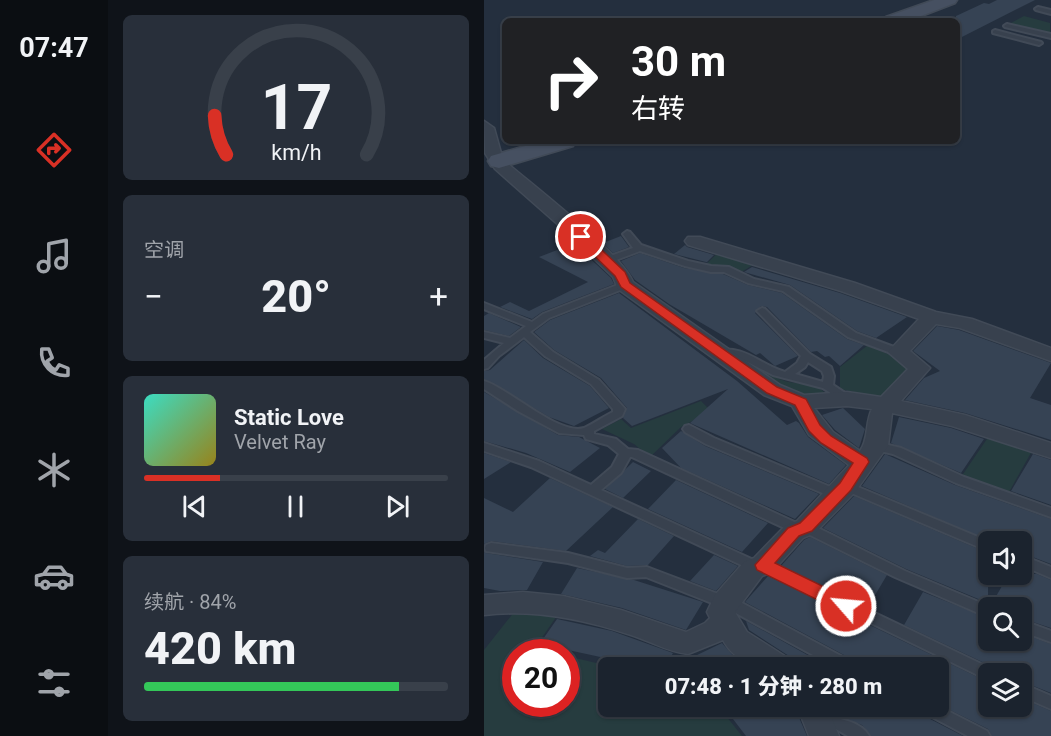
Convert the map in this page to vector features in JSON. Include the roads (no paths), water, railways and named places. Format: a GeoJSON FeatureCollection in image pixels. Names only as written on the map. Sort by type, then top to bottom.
{"type":"FeatureCollection","features":[{"type":"Feature","properties":{"kind":"main road"},"geometry":{"type":"LineString","coordinates":[[900,18],[949,0]]}},
{"type":"Feature","properties":{"kind":"main road"},"geometry":{"type":"LineString","coordinates":[[922,18],[971,0]]}},
{"type":"Feature","properties":{"kind":"main road"},"geometry":{"type":"LineString","coordinates":[[496,157],[526,144]]}},
{"type":"Feature","properties":{"kind":"main road"},"geometry":{"type":"LineString","coordinates":[[496,157],[552,144]]}},
{"type":"Feature","properties":{"kind":"street"},"geometry":{"type":"LineString","coordinates":[[484,125],[496,157],[506,172],[570,225],[621,274],[625,285],[772,390],[801,402],[847,399],[957,420],[1051,451]]}},
{"type":"Feature","properties":{"kind":"street"},"geometry":{"type":"LineString","coordinates":[[694,241],[848,287],[932,317],[965,323],[1051,355]]}},
{"type":"Feature","properties":{"kind":"street"},"geometry":{"type":"LineString","coordinates":[[484,605],[511,601],[558,606],[619,621],[688,644],[715,631],[724,611],[760,566],[841,490],[869,454],[880,415],[885,406],[920,368],[898,352],[932,317]]}},
{"type":"Feature","properties":{"kind":"street"},"geometry":{"type":"LineString","coordinates":[[801,402],[814,427],[826,439],[869,454]]}},
{"type":"Feature","properties":{"kind":"street"},"geometry":{"type":"LineString","coordinates":[[724,611],[737,640],[764,657]]}},
{"type":"Feature","properties":{"kind":"lane"},"geometry":{"type":"LineString","coordinates":[[1038,9],[1051,12]]}},
{"type":"Feature","properties":{"kind":"lane"},"geometry":{"type":"LineString","coordinates":[[1007,26],[1047,41]]}},
{"type":"Feature","properties":{"kind":"lane"},"geometry":{"type":"LineString","coordinates":[[995,32],[1047,41]]}},
{"type":"Feature","properties":{"kind":"lane"},"geometry":{"type":"LineString","coordinates":[[627,234],[638,248],[685,263],[711,269],[726,269],[751,281],[783,288],[852,335],[898,352]]}},
{"type":"Feature","properties":{"kind":"lane"},"geometry":{"type":"LineString","coordinates":[[605,261],[638,248]]}},
{"type":"Feature","properties":{"kind":"lane"},"geometry":{"type":"LineString","coordinates":[[484,366],[528,329],[562,308],[625,285]]}},
{"type":"Feature","properties":{"kind":"lane"},"geometry":{"type":"LineString","coordinates":[[484,306],[528,329],[549,354],[595,382],[616,403],[618,414],[589,429],[588,432]]}},
{"type":"Feature","properties":{"kind":"lane"},"geometry":{"type":"LineString","coordinates":[[762,311],[806,356],[827,369],[829,376],[827,386]]}},
{"type":"Feature","properties":{"kind":"lane"},"geometry":{"type":"LineString","coordinates":[[484,335],[512,342]]}},
{"type":"Feature","properties":{"kind":"lane"},"geometry":{"type":"LineString","coordinates":[[718,353],[731,351],[740,354],[786,376],[827,386],[847,399]]}},
{"type":"Feature","properties":{"kind":"lane"},"geometry":{"type":"LineString","coordinates":[[786,376],[801,365],[806,356]]}},
{"type":"Feature","properties":{"kind":"lane"},"geometry":{"type":"LineString","coordinates":[[484,384],[563,430],[588,432],[590,436],[612,442],[625,453],[634,453],[900,574],[978,607]]}},
{"type":"Feature","properties":{"kind":"lane"},"geometry":{"type":"LineString","coordinates":[[689,429],[710,441],[978,542]]}},
{"type":"Feature","properties":{"kind":"lane"},"geometry":{"type":"LineString","coordinates":[[484,447],[535,464],[760,566],[978,669]]}},
{"type":"Feature","properties":{"kind":"lane"},"geometry":{"type":"LineString","coordinates":[[869,454],[897,451],[960,480],[1051,513]]}},
{"type":"Feature","properties":{"kind":"lane"},"geometry":{"type":"LineString","coordinates":[[591,491],[619,468],[625,453]]}},
{"type":"Feature","properties":{"kind":"lane"},"geometry":{"type":"LineString","coordinates":[[491,548],[568,558],[627,573],[647,572],[724,611],[826,657]]}},
{"type":"Feature","properties":{"kind":"lane"},"geometry":{"type":"LineString","coordinates":[[1032,565],[1051,573]]}},
{"type":"Feature","properties":{"kind":"lane"},"geometry":{"type":"LineString","coordinates":[[1032,630],[1051,638]]}},
{"type":"Feature","properties":{"kind":"lane"},"geometry":{"type":"LineString","coordinates":[[1032,694],[1051,703]]}},
{"type":"Feature","properties":{"kind":"lane"},"geometry":{"type":"LineString","coordinates":[[945,717],[982,736]]}},
{"type":"Feature","properties":{"kind":"lane"},"geometry":{"type":"LineString","coordinates":[[819,722],[838,723],[861,736]]}}]}
